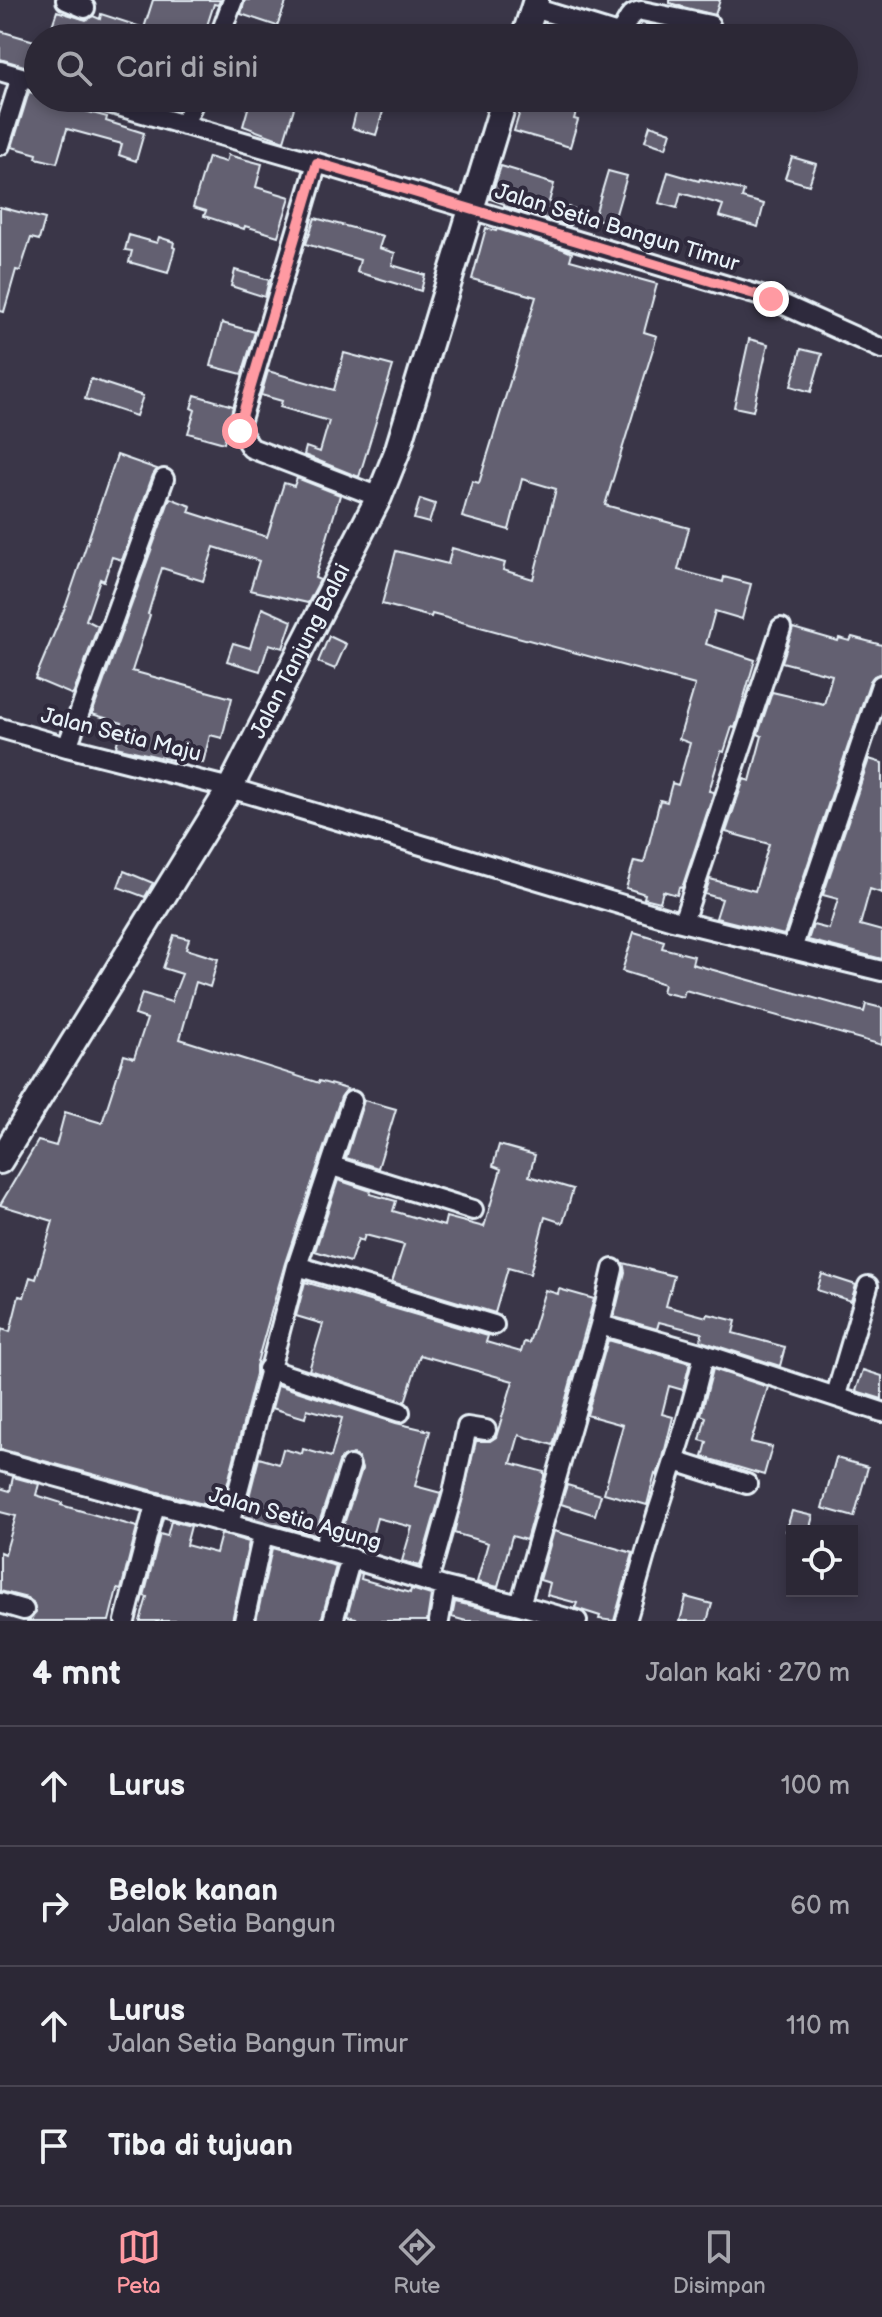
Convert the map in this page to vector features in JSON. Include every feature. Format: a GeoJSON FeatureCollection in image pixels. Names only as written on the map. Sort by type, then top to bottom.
{"type":"FeatureCollection","features":[{"type":"Feature","properties":{"kind":"street"},"geometry":{"type":"LineString","coordinates":[[66,0],[85,8]]}},
{"type":"Feature","properties":{"kind":"street"},"geometry":{"type":"LineString","coordinates":[[224,24],[233,0]]}},
{"type":"Feature","properties":{"kind":"street"},"geometry":{"type":"LineString","coordinates":[[529,24],[535,4],[590,24]]}},
{"type":"Feature","properties":{"kind":"street"},"geometry":{"type":"LineString","coordinates":[[624,24],[634,12],[642,11],[705,24]]}},
{"type":"Feature","properties":{"kind":"street"},"geometry":{"type":"LineString","coordinates":[[0,71],[24,78]]}},
{"type":"Feature","properties":{"kind":"street"},"geometry":{"type":"LineString","coordinates":[[0,145],[24,93]]}},
{"type":"Feature","properties":{"kind":"street","name":"Jalan Setia Bangun Timur"},"geometry":{"type":"LineString","coordinates":[[139,112],[771,299],[882,349]]}},
{"type":"Feature","properties":{"kind":"street"},"geometry":{"type":"LineString","coordinates":[[184,125],[189,112]]}},
{"type":"Feature","properties":{"kind":"street","name":"Jalan Tanjung Balai"},"geometry":{"type":"LineString","coordinates":[[0,1161],[230,788],[379,497],[397,452],[501,112]]}},
{"type":"Feature","properties":{"kind":"street"},"geometry":{"type":"LineString","coordinates":[[317,163],[240,431],[251,448],[379,497]]}},
{"type":"Feature","properties":{"kind":"street"},"geometry":{"type":"LineString","coordinates":[[67,747],[164,479]]}},
{"type":"Feature","properties":{"kind":"street"},"geometry":{"type":"LineString","coordinates":[[683,922],[781,628]]}},
{"type":"Feature","properties":{"kind":"street"},"geometry":{"type":"LineString","coordinates":[[792,949],[881,685]]}},
{"type":"Feature","properties":{"kind":"street","name":"Jalan Setia Maju"},"geometry":{"type":"LineString","coordinates":[[0,728],[230,788],[683,922],[882,971]]}},
{"type":"Feature","properties":{"kind":"street"},"geometry":{"type":"LineString","coordinates":[[229,1525],[297,1266],[352,1101]]}},
{"type":"Feature","properties":{"kind":"street"},"geometry":{"type":"LineString","coordinates":[[332,1166],[473,1210]]}},
{"type":"Feature","properties":{"kind":"street"},"geometry":{"type":"LineString","coordinates":[[297,1266],[494,1325]]}},
{"type":"Feature","properties":{"kind":"street"},"geometry":{"type":"LineString","coordinates":[[527,1611],[613,1269]]}},
{"type":"Feature","properties":{"kind":"street"},"geometry":{"type":"LineString","coordinates":[[836,1395],[868,1286]]}},
{"type":"Feature","properties":{"kind":"street"},"geometry":{"type":"LineString","coordinates":[[600,1325],[704,1354],[882,1412]]}},
{"type":"Feature","properties":{"kind":"street"},"geometry":{"type":"LineString","coordinates":[[626,1621],[698,1384],[704,1354]]}},
{"type":"Feature","properties":{"kind":"street"},"geometry":{"type":"LineString","coordinates":[[268,1369],[400,1412]]}},
{"type":"Feature","properties":{"kind":"street"},"geometry":{"type":"LineString","coordinates":[[439,1621],[436,1584],[467,1427],[486,1430]]}},
{"type":"Feature","properties":{"kind":"street","name":"Jalan Setia Agung"},"geometry":{"type":"LineString","coordinates":[[0,1461],[323,1550],[527,1611],[577,1621]]}},
{"type":"Feature","properties":{"kind":"street"},"geometry":{"type":"LineString","coordinates":[[675,1461],[747,1484]]}},
{"type":"Feature","properties":{"kind":"street"},"geometry":{"type":"LineString","coordinates":[[323,1550],[350,1466]]}},
{"type":"Feature","properties":{"kind":"street"},"geometry":{"type":"LineString","coordinates":[[125,1621],[155,1505]]}},
{"type":"Feature","properties":{"kind":"street"},"geometry":{"type":"LineString","coordinates":[[244,1621],[263,1534]]}},
{"type":"Feature","properties":{"kind":"street"},"geometry":{"type":"LineString","coordinates":[[333,1621],[351,1558]]}},
{"type":"Feature","properties":{"kind":"street"},"geometry":{"type":"LineString","coordinates":[[0,1603],[24,1610]]}},
{"type":"Feature","properties":{"kind":"building"},"geometry":{"type":"Polygon","coordinates":[[[153,0],[220,0],[218,5],[214,4],[208,24],[145,24],[153,0]]]}},
{"type":"Feature","properties":{"kind":"building"},"geometry":{"type":"Polygon","coordinates":[[[245,0],[287,0],[278,24],[241,14],[245,0]]]}},
{"type":"Feature","properties":{"kind":"building"},"geometry":{"type":"Polygon","coordinates":[[[670,0],[720,0],[715,15],[670,3],[670,0]]]}},
{"type":"Feature","properties":{"kind":"building"},"geometry":{"type":"Polygon","coordinates":[[[57,11],[86,20],[93,16],[100,19],[101,14],[132,24],[53,24],[57,11]]]}},
{"type":"Feature","properties":{"kind":"building"},"geometry":{"type":"Polygon","coordinates":[[[0,31],[24,38],[24,66],[0,59],[0,31]]]}},
{"type":"Feature","properties":{"kind":"building"},"geometry":{"type":"Polygon","coordinates":[[[24,108],[24,112],[89,112],[144,133],[136,161],[119,155],[122,144],[67,129],[57,163],[12,147],[24,108]]]}},
{"type":"Feature","properties":{"kind":"building"},"geometry":{"type":"Polygon","coordinates":[[[247,112],[293,112],[284,141],[243,126],[247,112]]]}},
{"type":"Feature","properties":{"kind":"building"},"geometry":{"type":"Polygon","coordinates":[[[356,112],[383,112],[376,135],[352,128],[356,112]]]}},
{"type":"Feature","properties":{"kind":"building"},"geometry":{"type":"Polygon","coordinates":[[[520,112],[576,112],[574,119],[578,120],[570,147],[514,131],[520,112]]]}},
{"type":"Feature","properties":{"kind":"building"},"geometry":{"type":"Polygon","coordinates":[[[650,125],[671,132],[666,148],[645,141],[650,125]]]}},
{"type":"Feature","properties":{"kind":"building"},"geometry":{"type":"Polygon","coordinates":[[[228,155],[262,164],[256,187],[290,197],[278,236],[204,216],[206,211],[193,207],[208,157],[226,162],[228,155]]]}},
{"type":"Feature","properties":{"kind":"building"},"geometry":{"type":"Polygon","coordinates":[[[792,157],[816,164],[809,185],[785,178],[792,157]]]}},
{"type":"Feature","properties":{"kind":"building"},"geometry":{"type":"Polygon","coordinates":[[[501,166],[554,184],[549,202],[575,209],[570,226],[490,199],[501,166]]]}},
{"type":"Feature","properties":{"kind":"building"},"geometry":{"type":"Polygon","coordinates":[[[608,171],[627,176],[613,224],[594,218],[608,171]]]}},
{"type":"Feature","properties":{"kind":"building"},"geometry":{"type":"Polygon","coordinates":[[[668,172],[744,191],[742,198],[764,204],[758,227],[719,216],[723,205],[681,193],[677,208],[659,203],[668,172]]]}},
{"type":"Feature","properties":{"kind":"building"},"geometry":{"type":"Polygon","coordinates":[[[0,207],[45,219],[39,240],[31,238],[20,271],[16,270],[4,312],[0,311],[0,207]]]}},
{"type":"Feature","properties":{"kind":"building"},"geometry":{"type":"Polygon","coordinates":[[[315,218],[383,236],[379,248],[395,253],[392,265],[425,275],[421,291],[357,272],[360,260],[306,244],[315,218]]]}},
{"type":"Feature","properties":{"kind":"building"},"geometry":{"type":"Polygon","coordinates":[[[486,228],[563,249],[572,253],[570,260],[657,284],[644,332],[657,336],[605,505],[689,528],[678,570],[723,582],[724,577],[751,584],[742,619],[715,611],[706,644],[755,660],[735,728],[732,727],[724,752],[721,751],[709,791],[714,792],[682,888],[679,887],[677,895],[663,891],[660,902],[626,888],[634,861],[644,863],[660,800],[667,802],[672,783],[678,785],[690,743],[679,739],[695,685],[432,614],[431,617],[382,604],[396,551],[448,564],[452,548],[505,563],[503,570],[533,579],[556,489],[522,479],[509,530],[462,517],[472,481],[479,483],[536,297],[472,279],[486,228]]]}},
{"type":"Feature","properties":{"kind":"building"},"geometry":{"type":"Polygon","coordinates":[[[129,235],[157,243],[159,237],[174,242],[168,273],[129,262],[132,251],[125,250],[129,235]]]}},
{"type":"Feature","properties":{"kind":"building"},"geometry":{"type":"Polygon","coordinates":[[[235,270],[269,280],[265,297],[231,286],[235,270]]]}},
{"type":"Feature","properties":{"kind":"building"},"geometry":{"type":"Polygon","coordinates":[[[222,323],[255,332],[242,374],[211,366],[222,323]]]}},
{"type":"Feature","properties":{"kind":"building"},"geometry":{"type":"Polygon","coordinates":[[[749,339],[768,344],[753,411],[734,407],[749,339]]]}},
{"type":"Feature","properties":{"kind":"building"},"geometry":{"type":"Polygon","coordinates":[[[801,349],[822,354],[811,392],[791,386],[801,349]]]}},
{"type":"Feature","properties":{"kind":"building"},"geometry":{"type":"Polygon","coordinates":[[[344,353],[393,366],[359,477],[304,455],[306,447],[320,452],[329,421],[280,407],[282,401],[261,395],[268,371],[334,390],[344,353]]]}},
{"type":"Feature","properties":{"kind":"building"},"geometry":{"type":"Polygon","coordinates":[[[91,379],[143,396],[136,416],[85,399],[91,379]]]}},
{"type":"Feature","properties":{"kind":"building"},"geometry":{"type":"Polygon","coordinates":[[[195,395],[233,406],[224,443],[188,433],[195,410],[191,408],[195,395]]]}},
{"type":"Feature","properties":{"kind":"building"},"geometry":{"type":"Polygon","coordinates":[[[117,455],[157,469],[122,560],[112,557],[104,581],[100,579],[86,620],[98,626],[73,695],[35,679],[66,605],[117,455]]]}},
{"type":"Feature","properties":{"kind":"building"},"geometry":{"type":"Polygon","coordinates":[[[297,478],[340,495],[315,578],[320,580],[308,603],[250,590],[259,561],[214,547],[203,581],[162,568],[148,614],[132,671],[232,698],[222,738],[210,735],[203,763],[173,755],[172,760],[116,747],[122,723],[92,714],[170,498],[191,506],[189,512],[267,537],[284,483],[294,486],[297,478]]]}},
{"type":"Feature","properties":{"kind":"building"},"geometry":{"type":"Polygon","coordinates":[[[420,499],[435,504],[429,523],[414,519],[420,499]]]}},
{"type":"Feature","properties":{"kind":"building"},"geometry":{"type":"Polygon","coordinates":[[[262,608],[292,621],[283,648],[269,644],[260,671],[227,661],[233,643],[250,648],[262,608]]]}},
{"type":"Feature","properties":{"kind":"building"},"geometry":{"type":"Polygon","coordinates":[[[793,628],[838,641],[839,638],[850,641],[852,637],[882,645],[882,673],[870,681],[784,935],[716,918],[722,899],[705,894],[710,879],[755,891],[769,844],[726,832],[744,779],[750,781],[762,736],[758,734],[772,692],[824,704],[832,675],[782,662],[793,628]]]}},
{"type":"Feature","properties":{"kind":"building"},"geometry":{"type":"Polygon","coordinates":[[[329,636],[346,644],[335,669],[318,662],[329,636]]]}},
{"type":"Feature","properties":{"kind":"building"},"geometry":{"type":"Polygon","coordinates":[[[869,759],[882,763],[882,893],[870,889],[860,925],[882,931],[882,959],[808,940],[813,925],[829,929],[838,899],[823,895],[869,759]]]}},
{"type":"Feature","properties":{"kind":"building"},"geometry":{"type":"Polygon","coordinates":[[[124,871],[153,883],[145,897],[118,887],[124,871]]]}},
{"type":"Feature","properties":{"kind":"building"},"geometry":{"type":"Polygon","coordinates":[[[634,932],[664,941],[662,948],[694,956],[692,964],[864,1012],[866,1004],[882,1008],[882,1045],[685,990],[683,997],[662,992],[664,984],[622,971],[634,932]]]}},
{"type":"Feature","properties":{"kind":"building"},"geometry":{"type":"Polygon","coordinates":[[[174,935],[189,939],[186,949],[218,959],[210,987],[196,982],[180,1039],[347,1089],[341,1097],[285,1263],[221,1509],[0,1449],[2,1329],[10,1332],[19,1296],[24,1297],[30,1277],[36,1279],[53,1221],[0,1205],[38,1141],[56,1146],[65,1112],[102,1123],[124,1055],[134,1058],[147,1019],[135,1015],[142,993],[171,1002],[182,974],[163,968],[174,935]]]}},
{"type":"Feature","properties":{"kind":"building"},"geometry":{"type":"Polygon","coordinates":[[[364,1100],[396,1109],[378,1168],[346,1158],[364,1100]]]}},
{"type":"Feature","properties":{"kind":"building"},"geometry":{"type":"Polygon","coordinates":[[[499,1145],[535,1155],[529,1176],[573,1189],[563,1223],[545,1217],[530,1274],[508,1268],[495,1313],[392,1282],[404,1245],[365,1235],[363,1241],[358,1239],[350,1262],[315,1251],[338,1180],[396,1201],[393,1211],[444,1226],[446,1217],[484,1227],[501,1169],[493,1166],[499,1145]]]}},
{"type":"Feature","properties":{"kind":"building"},"geometry":{"type":"Polygon","coordinates":[[[623,1263],[674,1276],[666,1306],[736,1321],[733,1333],[785,1347],[780,1366],[701,1341],[702,1333],[659,1322],[657,1329],[614,1317],[625,1272],[623,1263]]]}},
{"type":"Feature","properties":{"kind":"building"},"geometry":{"type":"Polygon","coordinates":[[[822,1274],[856,1285],[851,1301],[817,1290],[822,1274]]]}},
{"type":"Feature","properties":{"kind":"building"},"geometry":{"type":"Polygon","coordinates":[[[305,1282],[488,1336],[486,1342],[521,1352],[524,1342],[529,1343],[545,1290],[558,1294],[559,1289],[594,1299],[553,1445],[519,1435],[511,1463],[544,1472],[544,1477],[526,1540],[512,1536],[498,1587],[477,1582],[488,1543],[454,1533],[476,1441],[490,1441],[496,1437],[513,1381],[420,1355],[405,1402],[309,1370],[323,1324],[296,1316],[305,1282]]]}},
{"type":"Feature","properties":{"kind":"building"},"geometry":{"type":"Polygon","coordinates":[[[608,1340],[690,1363],[683,1390],[669,1386],[662,1414],[673,1417],[647,1505],[604,1493],[623,1425],[587,1415],[608,1340]]]}},
{"type":"Feature","properties":{"kind":"building"},"geometry":{"type":"Polygon","coordinates":[[[713,1369],[768,1387],[751,1442],[772,1447],[764,1475],[703,1457],[707,1442],[700,1440],[706,1417],[701,1415],[713,1369]]]}},
{"type":"Feature","properties":{"kind":"building"},"geometry":{"type":"Polygon","coordinates":[[[863,1370],[882,1376],[882,1399],[856,1391],[863,1370]]]}},
{"type":"Feature","properties":{"kind":"building"},"geometry":{"type":"Polygon","coordinates":[[[278,1385],[430,1431],[415,1486],[441,1493],[420,1566],[402,1561],[412,1527],[377,1518],[368,1551],[338,1542],[362,1469],[359,1459],[353,1454],[339,1462],[315,1535],[244,1516],[259,1458],[279,1464],[283,1449],[302,1454],[303,1449],[331,1457],[342,1418],[307,1409],[305,1418],[272,1408],[278,1385]]]}},
{"type":"Feature","properties":{"kind":"building"},"geometry":{"type":"Polygon","coordinates":[[[836,1458],[868,1467],[854,1517],[822,1508],[836,1458]]]}},
{"type":"Feature","properties":{"kind":"building"},"geometry":{"type":"Polygon","coordinates":[[[13,1477],[39,1484],[36,1495],[137,1527],[121,1590],[117,1589],[109,1621],[28,1621],[36,1613],[33,1602],[0,1591],[0,1552],[5,1554],[16,1516],[0,1512],[0,1488],[10,1491],[13,1477]]]}},
{"type":"Feature","properties":{"kind":"building"},"geometry":{"type":"Polygon","coordinates":[[[567,1485],[601,1495],[595,1515],[561,1504],[567,1485]]]}},
{"type":"Feature","properties":{"kind":"building"},"geometry":{"type":"Polygon","coordinates":[[[792,1511],[813,1516],[811,1525],[788,1525],[792,1511]]]}},
{"type":"Feature","properties":{"kind":"building"},"geometry":{"type":"Polygon","coordinates":[[[171,1521],[191,1526],[186,1545],[216,1553],[221,1534],[249,1542],[232,1621],[140,1621],[160,1534],[167,1536],[171,1521]]]}},
{"type":"Feature","properties":{"kind":"building"},"geometry":{"type":"Polygon","coordinates":[[[554,1531],[633,1553],[614,1621],[599,1619],[600,1616],[575,1608],[577,1603],[547,1595],[550,1583],[540,1580],[554,1531]]]}},
{"type":"Feature","properties":{"kind":"building"},"geometry":{"type":"Polygon","coordinates":[[[272,1548],[336,1566],[321,1621],[256,1621],[272,1548]]]}},
{"type":"Feature","properties":{"kind":"building"},"geometry":{"type":"Polygon","coordinates":[[[359,1573],[362,1574],[361,1579],[410,1593],[411,1589],[431,1595],[427,1621],[355,1621],[356,1618],[347,1616],[359,1573]]]}},
{"type":"Feature","properties":{"kind":"building"},"geometry":{"type":"Polygon","coordinates":[[[686,1597],[712,1604],[707,1621],[680,1621],[686,1597]]]}},
{"type":"Feature","properties":{"kind":"building"},"geometry":{"type":"Polygon","coordinates":[[[455,1602],[520,1617],[519,1621],[466,1621],[452,1617],[455,1602]]]}},
{"type":"Feature","properties":{"kind":"route"},"geometry":{"type":"LineString","coordinates":[[240,431],[317,163],[771,299]]}}]}
